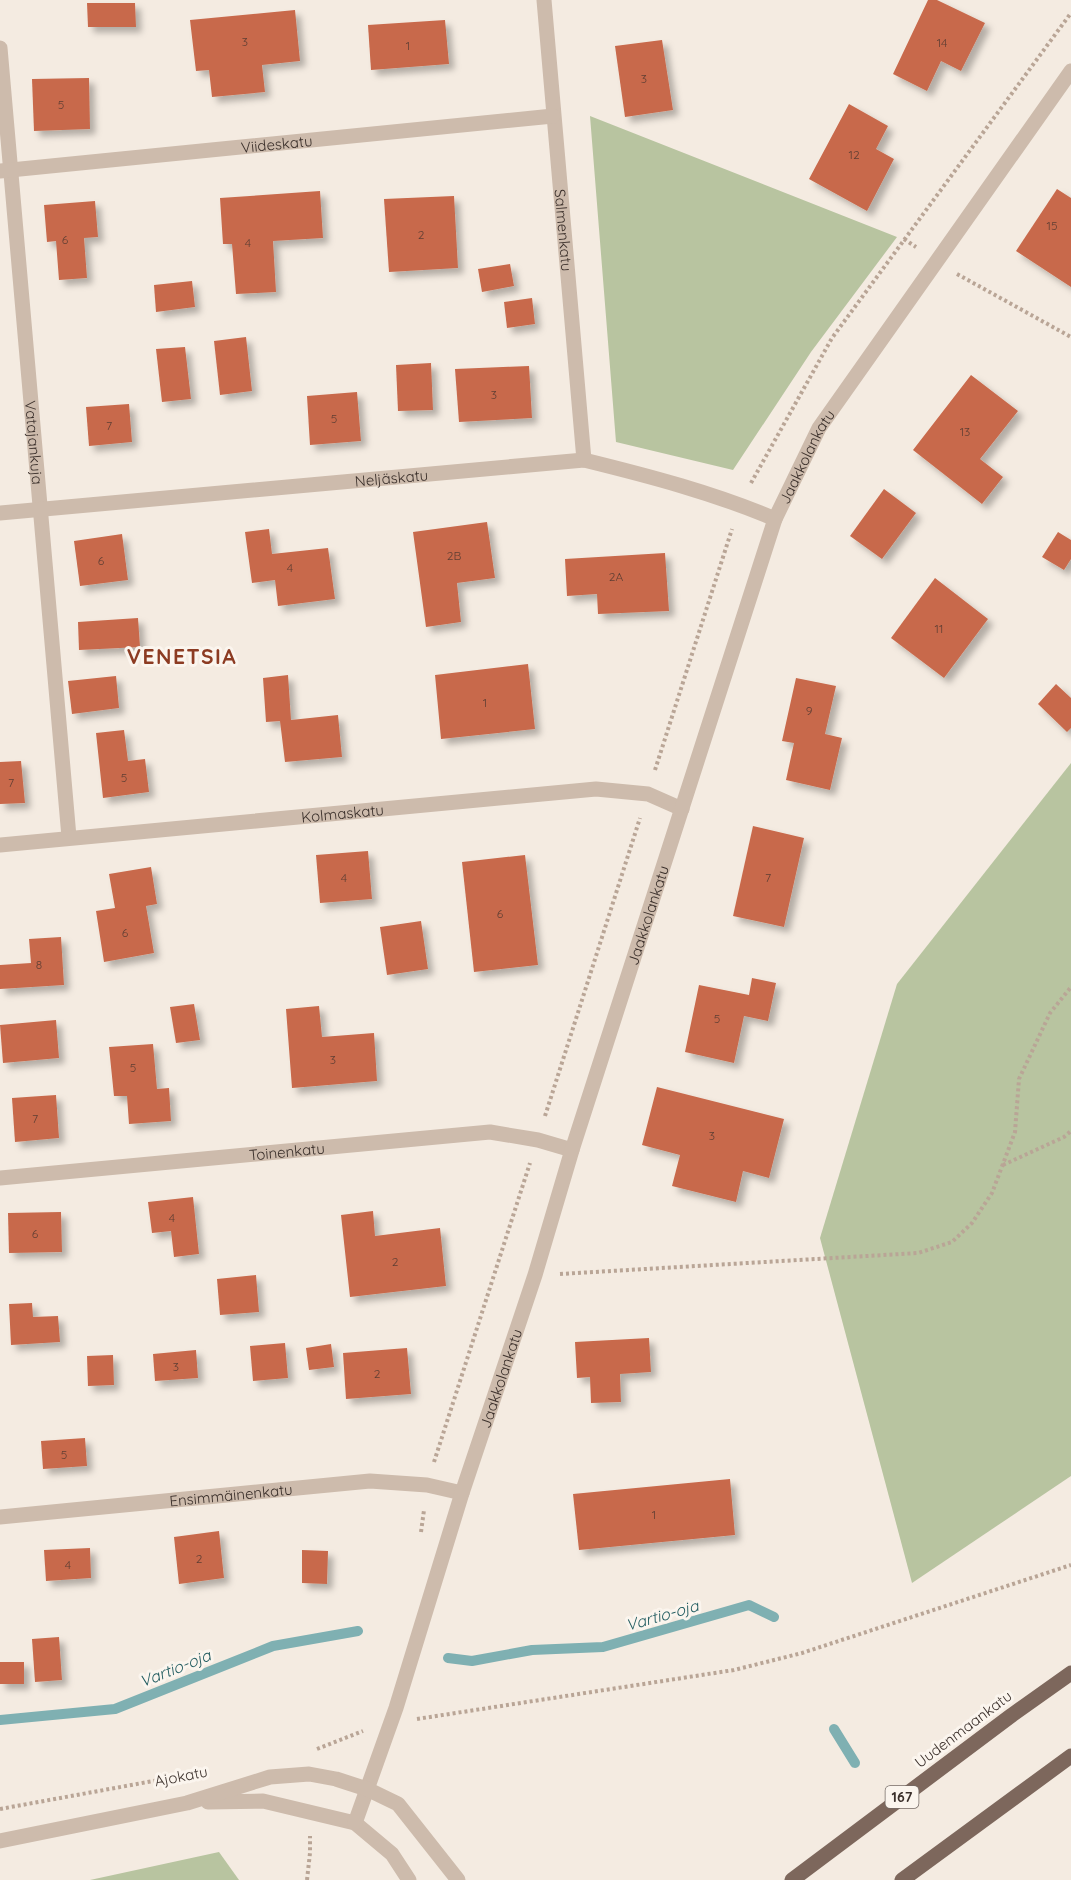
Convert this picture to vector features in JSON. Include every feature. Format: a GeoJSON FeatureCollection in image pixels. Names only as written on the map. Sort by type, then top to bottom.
{"type":"FeatureCollection","features":[{"type":"Feature","properties":{"kind":"main road","name":"Uudenmaankatu"},"geometry":{"type":"LineString","coordinates":[[792,1880],[1071,1673]]}},
{"type":"Feature","properties":{"kind":"main road"},"geometry":{"type":"LineString","coordinates":[[902,1880],[1071,1756]]}},
{"type":"Feature","properties":{"kind":"street","name":"Salmenkatu"},"geometry":{"type":"LineString","coordinates":[[544,0],[584,460]]}},
{"type":"Feature","properties":{"kind":"street","name":"Vatajankuja"},"geometry":{"type":"LineString","coordinates":[[0,48],[5,170],[41,509],[69,837]]}},
{"type":"Feature","properties":{"kind":"street","name":"Jaakkolankatu"},"geometry":{"type":"LineString","coordinates":[[355,1823],[390,1724],[462,1493],[535,1275],[572,1150],[775,519],[819,428],[1071,71]]}},
{"type":"Feature","properties":{"kind":"street","name":"Viideskatu"},"geometry":{"type":"LineString","coordinates":[[5,170],[553,116]]}},
{"type":"Feature","properties":{"kind":"street","name":"Neljäskatu"},"geometry":{"type":"LineString","coordinates":[[0,513],[584,460],[656,478],[740,504],[775,519]]}},
{"type":"Feature","properties":{"kind":"street","name":"Kolmaskatu"},"geometry":{"type":"LineString","coordinates":[[0,845],[596,789],[648,794],[682,810]]}},
{"type":"Feature","properties":{"kind":"street","name":"Toinenkatu"},"geometry":{"type":"LineString","coordinates":[[0,1178],[490,1132],[538,1140],[572,1150]]}},
{"type":"Feature","properties":{"kind":"street","name":"Ensimmäinenkatu"},"geometry":{"type":"LineString","coordinates":[[0,1517],[370,1481],[427,1485],[462,1493]]}},
{"type":"Feature","properties":{"kind":"street","name":"Ajokatu"},"geometry":{"type":"LineString","coordinates":[[0,1840],[187,1803],[270,1778],[309,1774],[336,1779],[367,1789],[398,1804],[458,1880]]}},
{"type":"Feature","properties":{"kind":"street","name":"Ajokatu"},"geometry":{"type":"LineString","coordinates":[[187,1803],[263,1801],[355,1823],[392,1854],[409,1880]]}},
{"type":"Feature","properties":{"kind":"path"},"geometry":{"type":"LineString","coordinates":[[904,239],[935,261],[1071,337]]}},
{"type":"Feature","properties":{"kind":"path"},"geometry":{"type":"LineString","coordinates":[[535,1275],[918,1253],[952,1242],[972,1223],[992,1192],[1016,1132],[1019,1079],[1050,1013],[1071,987]]}},
{"type":"Feature","properties":{"kind":"path"},"geometry":{"type":"LineString","coordinates":[[1003,1165],[1064,1137],[1071,1131]]}},
{"type":"Feature","properties":{"kind":"path"},"geometry":{"type":"LineString","coordinates":[[309,1752],[358,1732],[390,1724],[734,1670],[802,1653],[1071,1565]]}},
{"type":"Feature","properties":{"kind":"path","name":"Ajokatu"},"geometry":{"type":"LineString","coordinates":[[0,1809],[194,1773]]}},
{"type":"Feature","properties":{"kind":"green space"},"geometry":{"type":"Polygon","coordinates":[[[590,116],[897,237],[811,352],[733,470],[616,442],[590,116]]]}},
{"type":"Feature","properties":{"kind":"green space"},"geometry":{"type":"Polygon","coordinates":[[[1071,763],[1071,1476],[912,1583],[820,1238],[897,984],[1071,763]]]}},
{"type":"Feature","properties":{"kind":"green space"},"geometry":{"type":"Polygon","coordinates":[[[219,1852],[239,1880],[90,1880],[219,1852]]]}},
{"type":"Feature","properties":{"kind":"building"},"geometry":{"type":"Polygon","coordinates":[[[928,0],[937,0],[985,23],[961,71],[941,61],[927,91],[893,74],[928,0]]]}},
{"type":"Feature","properties":{"kind":"building"},"geometry":{"type":"Polygon","coordinates":[[[87,3],[135,3],[136,27],[88,27],[87,3]]]}},
{"type":"Feature","properties":{"kind":"building"},"geometry":{"type":"Polygon","coordinates":[[[295,10],[300,61],[262,65],[265,92],[212,97],[209,70],[196,71],[190,20],[295,10]]]}},
{"type":"Feature","properties":{"kind":"building"},"geometry":{"type":"Polygon","coordinates":[[[445,20],[449,64],[371,70],[368,25],[445,20]]]}},
{"type":"Feature","properties":{"kind":"building"},"geometry":{"type":"Polygon","coordinates":[[[662,40],[673,110],[625,117],[615,46],[662,40]]]}},
{"type":"Feature","properties":{"kind":"building"},"geometry":{"type":"Polygon","coordinates":[[[89,78],[90,129],[34,131],[32,79],[89,78]]]}},
{"type":"Feature","properties":{"kind":"building"},"geometry":{"type":"Polygon","coordinates":[[[849,104],[888,126],[876,149],[894,159],[867,211],[809,179],[849,104]]]}},
{"type":"Feature","properties":{"kind":"building"},"geometry":{"type":"Polygon","coordinates":[[[1057,189],[1071,198],[1071,287],[1016,251],[1057,189]]]}},
{"type":"Feature","properties":{"kind":"building"},"geometry":{"type":"Polygon","coordinates":[[[320,191],[323,238],[273,241],[276,292],[236,294],[232,244],[223,244],[220,198],[320,191]]]}},
{"type":"Feature","properties":{"kind":"building"},"geometry":{"type":"Polygon","coordinates":[[[454,196],[458,268],[389,272],[384,199],[454,196]]]}},
{"type":"Feature","properties":{"kind":"building"},"geometry":{"type":"Polygon","coordinates":[[[95,201],[98,237],[84,238],[87,278],[59,280],[56,241],[47,242],[44,205],[95,201]]]}},
{"type":"Feature","properties":{"kind":"building"},"geometry":{"type":"Polygon","coordinates":[[[510,264],[514,286],[482,292],[478,269],[510,264]]]}},
{"type":"Feature","properties":{"kind":"building"},"geometry":{"type":"Polygon","coordinates":[[[192,281],[195,307],[156,312],[154,285],[192,281]]]}},
{"type":"Feature","properties":{"kind":"building"},"geometry":{"type":"Polygon","coordinates":[[[532,298],[535,324],[507,328],[504,302],[532,298]]]}},
{"type":"Feature","properties":{"kind":"building"},"geometry":{"type":"Polygon","coordinates":[[[246,337],[252,391],[220,395],[214,341],[246,337]]]}},
{"type":"Feature","properties":{"kind":"building"},"geometry":{"type":"Polygon","coordinates":[[[185,347],[191,399],[162,402],[156,349],[185,347]]]}},
{"type":"Feature","properties":{"kind":"building"},"geometry":{"type":"Polygon","coordinates":[[[431,363],[433,410],[398,411],[396,365],[431,363]]]}},
{"type":"Feature","properties":{"kind":"building"},"geometry":{"type":"Polygon","coordinates":[[[529,366],[532,418],[459,422],[455,369],[529,366]]]}},
{"type":"Feature","properties":{"kind":"building"},"geometry":{"type":"Polygon","coordinates":[[[971,375],[1018,411],[980,459],[1003,477],[982,504],[913,450],[971,375]]]}},
{"type":"Feature","properties":{"kind":"building"},"geometry":{"type":"Polygon","coordinates":[[[357,392],[361,441],[310,445],[307,396],[357,392]]]}},
{"type":"Feature","properties":{"kind":"building"},"geometry":{"type":"Polygon","coordinates":[[[129,404],[132,442],[89,446],[86,407],[129,404]]]}},
{"type":"Feature","properties":{"kind":"building"},"geometry":{"type":"Polygon","coordinates":[[[884,489],[916,513],[882,559],[850,536],[884,489]]]}},
{"type":"Feature","properties":{"kind":"building"},"geometry":{"type":"Polygon","coordinates":[[[487,522],[495,578],[457,583],[461,622],[426,627],[413,532],[487,522]]]}},
{"type":"Feature","properties":{"kind":"building"},"geometry":{"type":"Polygon","coordinates":[[[269,529],[272,554],[328,548],[335,599],[278,606],[275,580],[252,583],[245,532],[269,529]]]}},
{"type":"Feature","properties":{"kind":"building"},"geometry":{"type":"Polygon","coordinates":[[[1058,532],[1071,540],[1071,559],[1064,570],[1042,557],[1058,532]]]}},
{"type":"Feature","properties":{"kind":"building"},"geometry":{"type":"Polygon","coordinates":[[[122,534],[128,580],[80,586],[74,541],[122,534]]]}},
{"type":"Feature","properties":{"kind":"building"},"geometry":{"type":"Polygon","coordinates":[[[665,553],[669,611],[598,614],[597,594],[567,596],[565,559],[665,553]]]}},
{"type":"Feature","properties":{"kind":"building"},"geometry":{"type":"Polygon","coordinates":[[[935,578],[988,619],[944,678],[891,638],[935,578]]]}},
{"type":"Feature","properties":{"kind":"building"},"geometry":{"type":"Polygon","coordinates":[[[138,618],[140,647],[79,650],[78,622],[138,618]]]}},
{"type":"Feature","properties":{"kind":"building"},"geometry":{"type":"Polygon","coordinates":[[[528,664],[535,729],[441,739],[435,675],[528,664]]]}},
{"type":"Feature","properties":{"kind":"building"},"geometry":{"type":"Polygon","coordinates":[[[288,675],[291,720],[338,715],[342,757],[285,762],[280,721],[266,722],[263,678],[288,675]]]}},
{"type":"Feature","properties":{"kind":"building"},"geometry":{"type":"Polygon","coordinates":[[[116,676],[119,708],[72,714],[68,681],[116,676]]]}},
{"type":"Feature","properties":{"kind":"building"},"geometry":{"type":"Polygon","coordinates":[[[796,678],[836,686],[825,734],[842,738],[830,790],[786,780],[794,743],[782,741],[796,678]]]}},
{"type":"Feature","properties":{"kind":"building"},"geometry":{"type":"Polygon","coordinates":[[[1056,684],[1071,698],[1071,728],[1067,732],[1038,704],[1056,684]]]}},
{"type":"Feature","properties":{"kind":"building"},"geometry":{"type":"Polygon","coordinates":[[[124,730],[128,761],[145,759],[149,792],[103,798],[96,733],[124,730]]]}},
{"type":"Feature","properties":{"kind":"building"},"geometry":{"type":"Polygon","coordinates":[[[21,761],[25,803],[0,804],[0,762],[21,761]]]}},
{"type":"Feature","properties":{"kind":"building"},"geometry":{"type":"Polygon","coordinates":[[[753,826],[804,838],[784,927],[733,916],[753,826]]]}},
{"type":"Feature","properties":{"kind":"building"},"geometry":{"type":"Polygon","coordinates":[[[368,851],[372,899],[320,903],[316,855],[368,851]]]}},
{"type":"Feature","properties":{"kind":"building"},"geometry":{"type":"Polygon","coordinates":[[[525,855],[538,965],[474,972],[462,862],[525,855]]]}},
{"type":"Feature","properties":{"kind":"building"},"geometry":{"type":"Polygon","coordinates":[[[151,867],[157,904],[146,906],[154,953],[104,962],[96,911],[115,908],[109,874],[151,867]]]}},
{"type":"Feature","properties":{"kind":"building"},"geometry":{"type":"Polygon","coordinates":[[[421,921],[428,969],[387,975],[380,927],[421,921]]]}},
{"type":"Feature","properties":{"kind":"building"},"geometry":{"type":"Polygon","coordinates":[[[61,937],[64,985],[0,989],[0,965],[31,963],[29,939],[61,937]]]}},
{"type":"Feature","properties":{"kind":"building"},"geometry":{"type":"Polygon","coordinates":[[[752,978],[776,983],[768,1021],[744,1016],[734,1063],[685,1052],[699,985],[749,995],[752,978]]]}},
{"type":"Feature","properties":{"kind":"building"},"geometry":{"type":"Polygon","coordinates":[[[194,1004],[200,1040],[176,1043],[170,1007],[194,1004]]]}},
{"type":"Feature","properties":{"kind":"building"},"geometry":{"type":"Polygon","coordinates":[[[319,1006],[322,1037],[374,1033],[377,1081],[292,1088],[286,1009],[319,1006]]]}},
{"type":"Feature","properties":{"kind":"building"},"geometry":{"type":"Polygon","coordinates":[[[56,1020],[59,1058],[3,1063],[0,1025],[56,1020]]]}},
{"type":"Feature","properties":{"kind":"building"},"geometry":{"type":"Polygon","coordinates":[[[153,1044],[157,1089],[169,1088],[171,1121],[129,1124],[127,1096],[114,1096],[109,1047],[153,1044]]]}},
{"type":"Feature","properties":{"kind":"building"},"geometry":{"type":"Polygon","coordinates":[[[657,1087],[784,1119],[769,1178],[743,1171],[736,1202],[672,1186],[680,1155],[642,1145],[657,1087]]]}},
{"type":"Feature","properties":{"kind":"building"},"geometry":{"type":"Polygon","coordinates":[[[56,1095],[59,1138],[15,1142],[12,1098],[56,1095]]]}},
{"type":"Feature","properties":{"kind":"building"},"geometry":{"type":"Polygon","coordinates":[[[193,1197],[199,1254],[174,1257],[171,1231],[152,1233],[148,1202],[193,1197]]]}},
{"type":"Feature","properties":{"kind":"building"},"geometry":{"type":"Polygon","coordinates":[[[373,1211],[375,1236],[440,1228],[446,1286],[350,1297],[341,1215],[373,1211]]]}},
{"type":"Feature","properties":{"kind":"building"},"geometry":{"type":"Polygon","coordinates":[[[61,1212],[62,1252],[9,1253],[8,1213],[61,1212]]]}},
{"type":"Feature","properties":{"kind":"building"},"geometry":{"type":"Polygon","coordinates":[[[256,1275],[259,1312],[220,1315],[217,1279],[256,1275]]]}},
{"type":"Feature","properties":{"kind":"building"},"geometry":{"type":"Polygon","coordinates":[[[32,1303],[33,1317],[58,1316],[60,1342],[11,1345],[9,1304],[32,1303]]]}},
{"type":"Feature","properties":{"kind":"building"},"geometry":{"type":"Polygon","coordinates":[[[649,1338],[651,1372],[620,1374],[621,1402],[591,1403],[590,1377],[577,1378],[575,1342],[649,1338]]]}},
{"type":"Feature","properties":{"kind":"building"},"geometry":{"type":"Polygon","coordinates":[[[285,1343],[288,1378],[253,1381],[250,1346],[285,1343]]]}},
{"type":"Feature","properties":{"kind":"building"},"geometry":{"type":"Polygon","coordinates":[[[331,1344],[334,1367],[309,1370],[306,1348],[331,1344]]]}},
{"type":"Feature","properties":{"kind":"building"},"geometry":{"type":"Polygon","coordinates":[[[407,1348],[411,1394],[346,1399],[343,1353],[407,1348]]]}},
{"type":"Feature","properties":{"kind":"building"},"geometry":{"type":"Polygon","coordinates":[[[196,1350],[198,1378],[155,1381],[153,1354],[196,1350]]]}},
{"type":"Feature","properties":{"kind":"building"},"geometry":{"type":"Polygon","coordinates":[[[113,1355],[114,1385],[88,1386],[87,1356],[113,1355]]]}},
{"type":"Feature","properties":{"kind":"building"},"geometry":{"type":"Polygon","coordinates":[[[85,1438],[87,1466],[43,1469],[41,1441],[85,1438]]]}},
{"type":"Feature","properties":{"kind":"building"},"geometry":{"type":"Polygon","coordinates":[[[730,1479],[735,1535],[579,1550],[573,1494],[730,1479]]]}},
{"type":"Feature","properties":{"kind":"building"},"geometry":{"type":"Polygon","coordinates":[[[219,1531],[224,1578],[179,1584],[174,1537],[219,1531]]]}},
{"type":"Feature","properties":{"kind":"building"},"geometry":{"type":"Polygon","coordinates":[[[90,1548],[91,1578],[46,1581],[44,1550],[90,1548]]]}},
{"type":"Feature","properties":{"kind":"building"},"geometry":{"type":"Polygon","coordinates":[[[302,1550],[328,1551],[327,1584],[302,1583],[302,1550]]]}},
{"type":"Feature","properties":{"kind":"building"},"geometry":{"type":"Polygon","coordinates":[[[59,1637],[62,1680],[35,1682],[32,1639],[59,1637]]]}},
{"type":"Feature","properties":{"kind":"building"},"geometry":{"type":"Polygon","coordinates":[[[0,1662],[24,1662],[24,1684],[0,1684],[0,1662]]]}},
{"type":"Feature","properties":{"kind":"waterway","name":"Vartio-oja"},"geometry":{"type":"LineString","coordinates":[[448,1658],[472,1661],[532,1650],[603,1647],[749,1605],[774,1617]]}},
{"type":"Feature","properties":{"kind":"waterway","name":"Vartio-oja"},"geometry":{"type":"LineString","coordinates":[[0,1720],[115,1709],[273,1646],[358,1631]]}},
{"type":"Feature","properties":{"kind":"waterway","name":"Vartio-oja"},"geometry":{"type":"LineString","coordinates":[[834,1729],[855,1763]]}},
{"type":"Feature","properties":{"kind":"district","name":"VENETSIA"},"geometry":{"type":"Point","coordinates":[182,656]}}]}
